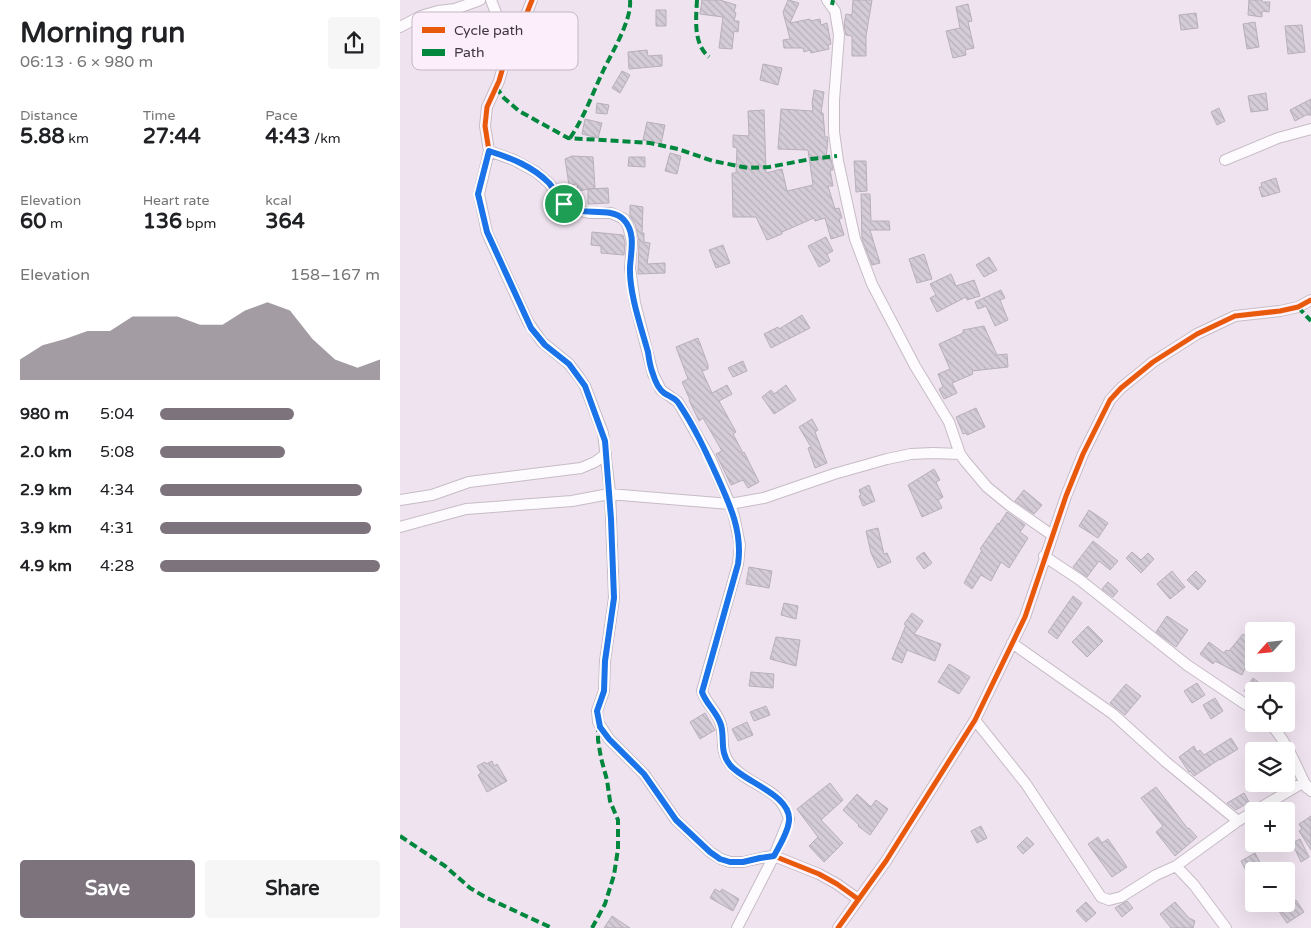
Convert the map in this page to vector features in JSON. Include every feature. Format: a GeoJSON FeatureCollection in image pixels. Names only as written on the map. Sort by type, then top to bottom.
{"type":"FeatureCollection","features":[{"type":"Feature","properties":{"kind":"street"},"geometry":{"type":"LineString","coordinates":[[434,12],[455,9],[480,0]]}},
{"type":"Feature","properties":{"kind":"street"},"geometry":{"type":"LineString","coordinates":[[491,0],[496,12]]}},
{"type":"Feature","properties":{"kind":"street"},"geometry":{"type":"LineString","coordinates":[[527,12],[532,0]]}},
{"type":"Feature","properties":{"kind":"street"},"geometry":{"type":"LineString","coordinates":[[827,0],[835,11],[838,22],[839,48],[834,100],[834,132],[838,161],[854,239],[872,284],[915,366],[949,422],[960,454],[987,487],[1052,535]]}},
{"type":"Feature","properties":{"kind":"street"},"geometry":{"type":"LineString","coordinates":[[400,27],[412,20]]}},
{"type":"Feature","properties":{"kind":"street"},"geometry":{"type":"LineString","coordinates":[[502,70],[486,112],[485,126],[489,151],[478,194],[487,232],[531,328],[545,345],[569,364],[585,386],[604,433],[610,494],[614,598],[605,661],[604,691],[597,711],[600,727],[609,739],[644,774],[676,820],[720,859],[730,862],[743,862],[774,856],[819,874],[858,899]]}},
{"type":"Feature","properties":{"kind":"street"},"geometry":{"type":"LineString","coordinates":[[1225,160],[1278,138],[1311,129]]}},
{"type":"Feature","properties":{"kind":"street"},"geometry":{"type":"LineString","coordinates":[[489,151],[514,160],[536,172],[549,183],[569,208],[589,213],[611,213],[624,219],[632,242],[630,268],[635,303],[652,374],[661,390],[678,402],[706,449],[730,504],[740,545],[738,564],[702,692],[721,725],[722,748],[731,765],[741,774],[775,795],[788,814],[789,823],[737,928]]}},
{"type":"Feature","properties":{"kind":"street"},"geometry":{"type":"LineString","coordinates":[[838,928],[886,861],[975,720],[1024,617],[1044,556],[1083,454],[1110,400],[1121,388],[1153,362],[1197,334],[1235,316],[1280,311],[1298,307],[1311,300]]}},
{"type":"Feature","properties":{"kind":"street"},"geometry":{"type":"LineString","coordinates":[[400,500],[432,495],[469,482],[581,468],[595,462],[606,454]]}},
{"type":"Feature","properties":{"kind":"street"},"geometry":{"type":"LineString","coordinates":[[400,527],[466,509],[572,501],[610,494],[730,504],[764,498],[887,459],[911,454],[960,454]]}},
{"type":"Feature","properties":{"kind":"street"},"geometry":{"type":"LineString","coordinates":[[1044,556],[1080,580],[1187,665],[1245,704]]}},
{"type":"Feature","properties":{"kind":"street"},"geometry":{"type":"LineString","coordinates":[[1012,643],[1113,714],[1166,762],[1238,821]]}},
{"type":"Feature","properties":{"kind":"street"},"geometry":{"type":"LineString","coordinates":[[975,720],[1026,784],[1101,897],[1109,900],[1121,897],[1156,874],[1176,866],[1238,821],[1304,782]]}},
{"type":"Feature","properties":{"kind":"street"},"geometry":{"type":"LineString","coordinates":[[1277,732],[1311,796]]}},
{"type":"Feature","properties":{"kind":"street"},"geometry":{"type":"LineString","coordinates":[[1304,782],[1311,791]]}},
{"type":"Feature","properties":{"kind":"street"},"geometry":{"type":"LineString","coordinates":[[1176,866],[1194,885],[1226,928]]}},
{"type":"Feature","properties":{"kind":"building"},"geometry":{"type":"Polygon","coordinates":[[[702,0],[720,0],[736,5],[734,21],[739,21],[738,32],[734,31],[732,49],[719,48],[723,17],[700,14],[702,0]]]}},
{"type":"Feature","properties":{"kind":"building"},"geometry":{"type":"Polygon","coordinates":[[[788,0],[799,3],[790,23],[820,19],[821,25],[827,23],[831,44],[828,45],[829,49],[811,53],[810,50],[804,52],[803,48],[784,48],[783,40],[790,39],[783,12],[788,0]]]}},
{"type":"Feature","properties":{"kind":"building"},"geometry":{"type":"Polygon","coordinates":[[[853,0],[872,0],[866,36],[866,56],[852,56],[852,36],[846,35],[844,25],[846,14],[852,15],[853,0]]]}},
{"type":"Feature","properties":{"kind":"building"},"geometry":{"type":"Polygon","coordinates":[[[1249,0],[1270,2],[1269,12],[1262,11],[1262,17],[1248,15],[1249,0]]]}},
{"type":"Feature","properties":{"kind":"building"},"geometry":{"type":"Polygon","coordinates":[[[968,4],[972,21],[968,22],[974,48],[965,50],[966,55],[953,58],[946,31],[960,28],[956,7],[968,4]]]}},
{"type":"Feature","properties":{"kind":"building"},"geometry":{"type":"Polygon","coordinates":[[[656,10],[666,10],[666,26],[656,26],[656,10]]]}},
{"type":"Feature","properties":{"kind":"building"},"geometry":{"type":"Polygon","coordinates":[[[1196,13],[1198,28],[1181,30],[1179,15],[1196,13]]]}},
{"type":"Feature","properties":{"kind":"building"},"geometry":{"type":"Polygon","coordinates":[[[1255,22],[1259,47],[1247,49],[1243,24],[1255,22]]]}},
{"type":"Feature","properties":{"kind":"building"},"geometry":{"type":"Polygon","coordinates":[[[1302,25],[1305,52],[1288,54],[1285,26],[1302,25]]]}},
{"type":"Feature","properties":{"kind":"building"},"geometry":{"type":"Polygon","coordinates":[[[647,50],[648,56],[662,55],[662,66],[629,69],[628,52],[647,50]]]}},
{"type":"Feature","properties":{"kind":"building"},"geometry":{"type":"Polygon","coordinates":[[[763,64],[782,68],[778,85],[760,80],[763,64]]]}},
{"type":"Feature","properties":{"kind":"building"},"geometry":{"type":"Polygon","coordinates":[[[622,71],[630,75],[620,93],[612,88],[622,71]]]}},
{"type":"Feature","properties":{"kind":"building"},"geometry":{"type":"Polygon","coordinates":[[[814,90],[824,92],[821,113],[823,113],[825,137],[828,137],[826,159],[831,159],[833,170],[830,170],[833,186],[828,186],[835,209],[839,208],[842,218],[839,219],[844,235],[831,239],[825,218],[815,221],[814,218],[767,240],[756,217],[733,217],[732,173],[736,173],[737,148],[733,147],[733,135],[749,136],[748,111],[764,110],[766,173],[782,169],[787,191],[813,185],[808,150],[778,149],[781,109],[813,111],[814,90]]]}},
{"type":"Feature","properties":{"kind":"building"},"geometry":{"type":"Polygon","coordinates":[[[1266,93],[1268,110],[1251,112],[1248,96],[1266,93]]]}},
{"type":"Feature","properties":{"kind":"building"},"geometry":{"type":"Polygon","coordinates":[[[1311,99],[1311,115],[1306,115],[1295,121],[1290,110],[1311,99]]]}},
{"type":"Feature","properties":{"kind":"building"},"geometry":{"type":"Polygon","coordinates":[[[597,103],[609,105],[607,114],[596,113],[597,103]]]}},
{"type":"Feature","properties":{"kind":"building"},"geometry":{"type":"Polygon","coordinates":[[[1219,108],[1225,121],[1217,125],[1211,112],[1219,108]]]}},
{"type":"Feature","properties":{"kind":"building"},"geometry":{"type":"Polygon","coordinates":[[[585,119],[602,123],[598,138],[582,134],[585,119]]]}},
{"type":"Feature","properties":{"kind":"building"},"geometry":{"type":"Polygon","coordinates":[[[647,122],[665,125],[661,144],[643,140],[647,122]]]}},
{"type":"Feature","properties":{"kind":"building"},"geometry":{"type":"Polygon","coordinates":[[[670,153],[681,156],[677,174],[665,171],[670,153]]]}},
{"type":"Feature","properties":{"kind":"building"},"geometry":{"type":"Polygon","coordinates":[[[572,156],[593,157],[595,188],[578,191],[577,184],[569,185],[565,159],[572,156]]]}},
{"type":"Feature","properties":{"kind":"building"},"geometry":{"type":"Polygon","coordinates":[[[629,157],[645,157],[645,167],[628,166],[629,157]]]}},
{"type":"Feature","properties":{"kind":"building"},"geometry":{"type":"Polygon","coordinates":[[[854,161],[866,161],[867,191],[856,192],[854,161]]]}},
{"type":"Feature","properties":{"kind":"building"},"geometry":{"type":"Polygon","coordinates":[[[1276,178],[1280,192],[1262,197],[1259,187],[1262,187],[1261,183],[1276,178]]]}},
{"type":"Feature","properties":{"kind":"building"},"geometry":{"type":"Polygon","coordinates":[[[608,188],[609,203],[588,204],[588,189],[608,188]]]}},
{"type":"Feature","properties":{"kind":"building"},"geometry":{"type":"Polygon","coordinates":[[[861,194],[870,194],[871,221],[889,221],[890,230],[870,230],[880,263],[872,265],[862,239],[861,194]]]}},
{"type":"Feature","properties":{"kind":"building"},"geometry":{"type":"Polygon","coordinates":[[[630,205],[643,207],[642,233],[644,233],[644,242],[650,243],[647,264],[665,263],[665,273],[638,274],[639,241],[635,224],[630,216],[630,205]]]}},
{"type":"Feature","properties":{"kind":"building"},"geometry":{"type":"Polygon","coordinates":[[[592,232],[623,235],[625,243],[624,255],[601,253],[601,246],[591,245],[592,232]]]}},
{"type":"Feature","properties":{"kind":"building"},"geometry":{"type":"Polygon","coordinates":[[[826,237],[833,251],[827,254],[830,261],[819,267],[808,246],[826,237]]]}},
{"type":"Feature","properties":{"kind":"building"},"geometry":{"type":"Polygon","coordinates":[[[723,245],[730,263],[716,268],[709,250],[723,245]]]}},
{"type":"Feature","properties":{"kind":"building"},"geometry":{"type":"Polygon","coordinates":[[[924,254],[932,279],[917,283],[909,259],[924,254]]]}},
{"type":"Feature","properties":{"kind":"building"},"geometry":{"type":"Polygon","coordinates":[[[989,257],[997,270],[984,277],[976,265],[989,257]]]}},
{"type":"Feature","properties":{"kind":"building"},"geometry":{"type":"Polygon","coordinates":[[[951,274],[956,286],[974,280],[980,296],[967,300],[966,297],[937,312],[930,298],[936,295],[930,284],[951,274]]]}},
{"type":"Feature","properties":{"kind":"building"},"geometry":{"type":"Polygon","coordinates":[[[1001,290],[1005,298],[1000,300],[1008,320],[995,326],[986,306],[978,309],[975,302],[1001,290]]]}},
{"type":"Feature","properties":{"kind":"building"},"geometry":{"type":"Polygon","coordinates":[[[802,315],[810,328],[771,348],[764,334],[778,327],[779,329],[802,315]]]}},
{"type":"Feature","properties":{"kind":"building"},"geometry":{"type":"Polygon","coordinates":[[[984,326],[997,355],[1007,354],[1008,367],[972,371],[973,374],[952,383],[957,393],[944,399],[939,389],[943,387],[938,374],[950,369],[939,344],[963,333],[963,330],[984,326]]]}},
{"type":"Feature","properties":{"kind":"building"},"geometry":{"type":"Polygon","coordinates":[[[698,338],[708,365],[708,369],[702,371],[712,393],[727,385],[732,394],[719,401],[736,432],[733,434],[759,482],[748,488],[743,480],[731,485],[716,454],[722,451],[703,418],[699,421],[682,382],[688,379],[676,347],[698,338]]]}},
{"type":"Feature","properties":{"kind":"building"},"geometry":{"type":"Polygon","coordinates":[[[743,361],[747,371],[733,377],[728,368],[743,361]]]}},
{"type":"Feature","properties":{"kind":"building"},"geometry":{"type":"Polygon","coordinates":[[[786,385],[796,400],[774,414],[762,397],[771,390],[774,394],[786,385]]]}},
{"type":"Feature","properties":{"kind":"building"},"geometry":{"type":"Polygon","coordinates":[[[976,408],[985,427],[967,435],[966,433],[963,434],[956,417],[976,408]]]}},
{"type":"Feature","properties":{"kind":"building"},"geometry":{"type":"Polygon","coordinates":[[[812,419],[818,430],[815,432],[827,463],[815,468],[808,448],[811,447],[799,427],[812,419]]]}},
{"type":"Feature","properties":{"kind":"building"},"geometry":{"type":"Polygon","coordinates":[[[934,469],[940,480],[936,482],[943,497],[938,500],[942,508],[922,517],[908,485],[934,469]]]}},
{"type":"Feature","properties":{"kind":"building"},"geometry":{"type":"Polygon","coordinates":[[[869,485],[875,501],[863,506],[859,490],[869,485]]]}},
{"type":"Feature","properties":{"kind":"building"},"geometry":{"type":"Polygon","coordinates":[[[1024,490],[1042,505],[1034,514],[1015,501],[1024,490]]]}},
{"type":"Feature","properties":{"kind":"building"},"geometry":{"type":"Polygon","coordinates":[[[1089,510],[1108,523],[1098,538],[1079,526],[1089,510]]]}},
{"type":"Feature","properties":{"kind":"building"},"geometry":{"type":"Polygon","coordinates":[[[1007,512],[1025,525],[1020,532],[1028,538],[1009,568],[1001,562],[991,581],[981,575],[972,589],[964,583],[982,550],[980,549],[1007,512]]]}},
{"type":"Feature","properties":{"kind":"building"},"geometry":{"type":"Polygon","coordinates":[[[878,528],[884,554],[887,553],[891,562],[878,568],[871,553],[866,531],[878,528]]]}},
{"type":"Feature","properties":{"kind":"building"},"geometry":{"type":"Polygon","coordinates":[[[1093,541],[1118,561],[1110,570],[1099,561],[1087,577],[1073,567],[1093,541]]]}},
{"type":"Feature","properties":{"kind":"building"},"geometry":{"type":"Polygon","coordinates":[[[924,552],[932,563],[924,569],[916,558],[924,552]]]}},
{"type":"Feature","properties":{"kind":"building"},"geometry":{"type":"Polygon","coordinates":[[[1132,552],[1141,560],[1148,553],[1154,559],[1141,573],[1126,558],[1132,552]]]}},
{"type":"Feature","properties":{"kind":"building"},"geometry":{"type":"Polygon","coordinates":[[[749,567],[772,571],[769,588],[746,584],[749,567]]]}},
{"type":"Feature","properties":{"kind":"building"},"geometry":{"type":"Polygon","coordinates":[[[1172,571],[1185,587],[1170,599],[1157,584],[1172,571]]]}},
{"type":"Feature","properties":{"kind":"building"},"geometry":{"type":"Polygon","coordinates":[[[1196,571],[1206,581],[1198,590],[1187,580],[1196,571]]]}},
{"type":"Feature","properties":{"kind":"building"},"geometry":{"type":"Polygon","coordinates":[[[1108,582],[1118,591],[1113,597],[1102,589],[1108,582]]]}},
{"type":"Feature","properties":{"kind":"building"},"geometry":{"type":"Polygon","coordinates":[[[1073,596],[1082,603],[1057,639],[1048,632],[1073,596]]]}},
{"type":"Feature","properties":{"kind":"building"},"geometry":{"type":"Polygon","coordinates":[[[784,603],[798,606],[796,619],[781,615],[784,603]]]}},
{"type":"Feature","properties":{"kind":"building"},"geometry":{"type":"Polygon","coordinates":[[[912,613],[923,621],[914,634],[941,644],[935,661],[907,650],[902,663],[892,659],[906,625],[904,624],[912,613]]]}},
{"type":"Feature","properties":{"kind":"building"},"geometry":{"type":"Polygon","coordinates":[[[1167,616],[1188,630],[1176,647],[1156,632],[1167,616]]]}},
{"type":"Feature","properties":{"kind":"building"},"geometry":{"type":"Polygon","coordinates":[[[1088,626],[1103,641],[1087,657],[1072,642],[1088,626]]]}},
{"type":"Feature","properties":{"kind":"building"},"geometry":{"type":"Polygon","coordinates":[[[1243,634],[1245,635],[1245,668],[1242,675],[1215,661],[1213,664],[1200,654],[1209,642],[1224,653],[1226,650],[1229,651],[1243,634]]]}},
{"type":"Feature","properties":{"kind":"building"},"geometry":{"type":"Polygon","coordinates":[[[776,637],[800,640],[796,666],[770,659],[776,637]]]}},
{"type":"Feature","properties":{"kind":"building"},"geometry":{"type":"Polygon","coordinates":[[[949,664],[970,677],[959,694],[938,682],[949,664]]]}},
{"type":"Feature","properties":{"kind":"building"},"geometry":{"type":"Polygon","coordinates":[[[751,672],[774,674],[773,688],[749,686],[751,672]]]}},
{"type":"Feature","properties":{"kind":"building"},"geometry":{"type":"Polygon","coordinates":[[[1253,678],[1258,682],[1250,682],[1253,678]]]}},
{"type":"Feature","properties":{"kind":"building"},"geometry":{"type":"Polygon","coordinates":[[[1197,683],[1205,695],[1192,703],[1184,691],[1197,683]]]}},
{"type":"Feature","properties":{"kind":"building"},"geometry":{"type":"Polygon","coordinates":[[[1126,684],[1141,696],[1125,715],[1110,703],[1126,684]]]}},
{"type":"Feature","properties":{"kind":"building"},"geometry":{"type":"Polygon","coordinates":[[[1215,698],[1223,711],[1211,719],[1203,705],[1215,698]]]}},
{"type":"Feature","properties":{"kind":"building"},"geometry":{"type":"Polygon","coordinates":[[[766,706],[770,715],[754,721],[750,712],[766,706]]]}},
{"type":"Feature","properties":{"kind":"building"},"geometry":{"type":"Polygon","coordinates":[[[705,713],[715,730],[700,739],[690,722],[705,713]]]}},
{"type":"Feature","properties":{"kind":"building"},"geometry":{"type":"Polygon","coordinates":[[[747,722],[753,735],[738,741],[732,729],[747,722]]]}},
{"type":"Feature","properties":{"kind":"building"},"geometry":{"type":"Polygon","coordinates":[[[1231,738],[1238,749],[1194,776],[1179,757],[1194,746],[1197,752],[1200,750],[1204,755],[1231,738]]]}},
{"type":"Feature","properties":{"kind":"building"},"geometry":{"type":"Polygon","coordinates":[[[492,761],[494,766],[497,764],[507,781],[487,792],[478,775],[481,773],[477,766],[492,761]]]}},
{"type":"Feature","properties":{"kind":"building"},"geometry":{"type":"Polygon","coordinates":[[[830,783],[843,800],[821,820],[843,843],[824,862],[809,846],[818,837],[797,809],[830,783]]]}},
{"type":"Feature","properties":{"kind":"building"},"geometry":{"type":"Polygon","coordinates":[[[1156,787],[1188,829],[1197,837],[1175,856],[1156,832],[1163,826],[1141,798],[1156,787]]]}},
{"type":"Feature","properties":{"kind":"building"},"geometry":{"type":"Polygon","coordinates":[[[1244,793],[1249,802],[1245,802],[1245,804],[1236,810],[1227,803],[1244,793]]]}},
{"type":"Feature","properties":{"kind":"building"},"geometry":{"type":"Polygon","coordinates":[[[857,794],[871,807],[876,800],[888,809],[870,835],[858,826],[843,810],[857,794]]]}},
{"type":"Feature","properties":{"kind":"building"},"geometry":{"type":"Polygon","coordinates":[[[1311,816],[1311,850],[1299,831],[1302,829],[1299,824],[1311,816]]]}},
{"type":"Feature","properties":{"kind":"building"},"geometry":{"type":"Polygon","coordinates":[[[981,826],[987,838],[977,843],[971,831],[981,826]]]}},
{"type":"Feature","properties":{"kind":"building"},"geometry":{"type":"Polygon","coordinates":[[[1027,837],[1034,844],[1023,854],[1017,847],[1027,837]]]}},
{"type":"Feature","properties":{"kind":"building"},"geometry":{"type":"Polygon","coordinates":[[[1098,837],[1102,843],[1108,839],[1127,867],[1112,877],[1088,844],[1098,837]]]}},
{"type":"Feature","properties":{"kind":"building"},"geometry":{"type":"Polygon","coordinates":[[[1300,839],[1309,857],[1301,862],[1295,849],[1295,842],[1300,839]]]}},
{"type":"Feature","properties":{"kind":"building"},"geometry":{"type":"Polygon","coordinates":[[[1255,853],[1260,862],[1245,862],[1245,869],[1241,861],[1255,853]]]}},
{"type":"Feature","properties":{"kind":"building"},"geometry":{"type":"Polygon","coordinates":[[[715,889],[720,892],[722,889],[739,899],[733,911],[710,898],[715,889]]]}},
{"type":"Feature","properties":{"kind":"building"},"geometry":{"type":"Polygon","coordinates":[[[1127,901],[1133,908],[1122,917],[1115,908],[1127,901]]]}},
{"type":"Feature","properties":{"kind":"building"},"geometry":{"type":"Polygon","coordinates":[[[1295,901],[1304,912],[1287,923],[1279,912],[1295,912],[1295,901]]]}},
{"type":"Feature","properties":{"kind":"building"},"geometry":{"type":"Polygon","coordinates":[[[1086,902],[1096,913],[1086,922],[1076,911],[1086,902]]]}},
{"type":"Feature","properties":{"kind":"building"},"geometry":{"type":"Polygon","coordinates":[[[1175,902],[1189,918],[1195,921],[1193,928],[1171,928],[1160,914],[1175,902]]]}},
{"type":"Feature","properties":{"kind":"building"},"geometry":{"type":"Polygon","coordinates":[[[612,916],[630,928],[604,928],[612,916]]]}},
{"type":"Feature","properties":{"kind":"marked path"},"geometry":{"type":"LineString","coordinates":[[570,138],[621,35],[628,16],[630,0]]}},
{"type":"Feature","properties":{"kind":"marked path"},"geometry":{"type":"LineString","coordinates":[[697,0],[696,23],[698,38],[704,52],[709,57]]}},
{"type":"Feature","properties":{"kind":"marked path"},"geometry":{"type":"LineString","coordinates":[[832,5],[833,0]]}},
{"type":"Feature","properties":{"kind":"marked path"},"geometry":{"type":"LineString","coordinates":[[496,87],[504,98],[519,111],[568,138],[650,143],[678,149],[713,161],[748,168],[769,167],[837,156]]}},
{"type":"Feature","properties":{"kind":"marked path"},"geometry":{"type":"LineString","coordinates":[[1298,307],[1311,321]]}},
{"type":"Feature","properties":{"kind":"marked path"},"geometry":{"type":"LineString","coordinates":[[592,928],[605,904],[614,875],[618,849],[618,820],[610,801],[601,758],[598,724]]}},
{"type":"Feature","properties":{"kind":"marked path"},"geometry":{"type":"LineString","coordinates":[[400,836],[445,866],[470,888],[487,898],[552,928]]}},
{"type":"Feature","properties":{"kind":"cycle path"},"geometry":{"type":"LineString","coordinates":[[527,12],[532,0]]}},
{"type":"Feature","properties":{"kind":"cycle path"},"geometry":{"type":"LineString","coordinates":[[502,70],[487,107],[485,126],[489,151],[479,194],[487,233],[528,322],[542,342],[569,364],[579,377],[585,386],[603,433],[610,492],[614,598],[605,661],[604,691],[597,711],[598,722],[609,739],[644,774],[676,820],[710,852],[730,862],[743,862],[774,856],[819,874],[858,899]]}},
{"type":"Feature","properties":{"kind":"cycle path"},"geometry":{"type":"LineString","coordinates":[[838,928],[886,861],[975,720],[1025,617],[1066,496],[1083,454],[1110,400],[1121,388],[1153,362],[1197,334],[1235,316],[1280,311],[1298,307],[1311,300]]}},
{"type":"Feature","properties":{"kind":"route"},"geometry":{"type":"LineString","coordinates":[[489,151],[514,160],[536,172],[549,183],[564,204],[576,211],[611,213],[624,219],[628,226],[632,242],[630,268],[635,303],[652,374],[661,390],[678,402],[706,449],[734,516],[740,554],[702,692],[717,715],[721,725],[722,748],[731,765],[741,774],[775,795],[788,814],[789,823],[774,856],[743,862],[730,862],[720,859],[710,852],[676,820],[652,784],[622,750],[609,739],[598,722],[597,711],[605,685],[605,661],[614,598],[610,492],[604,433],[585,386],[579,377],[569,364],[538,338],[531,328],[495,252],[487,232],[478,194],[489,151]]}}]}
